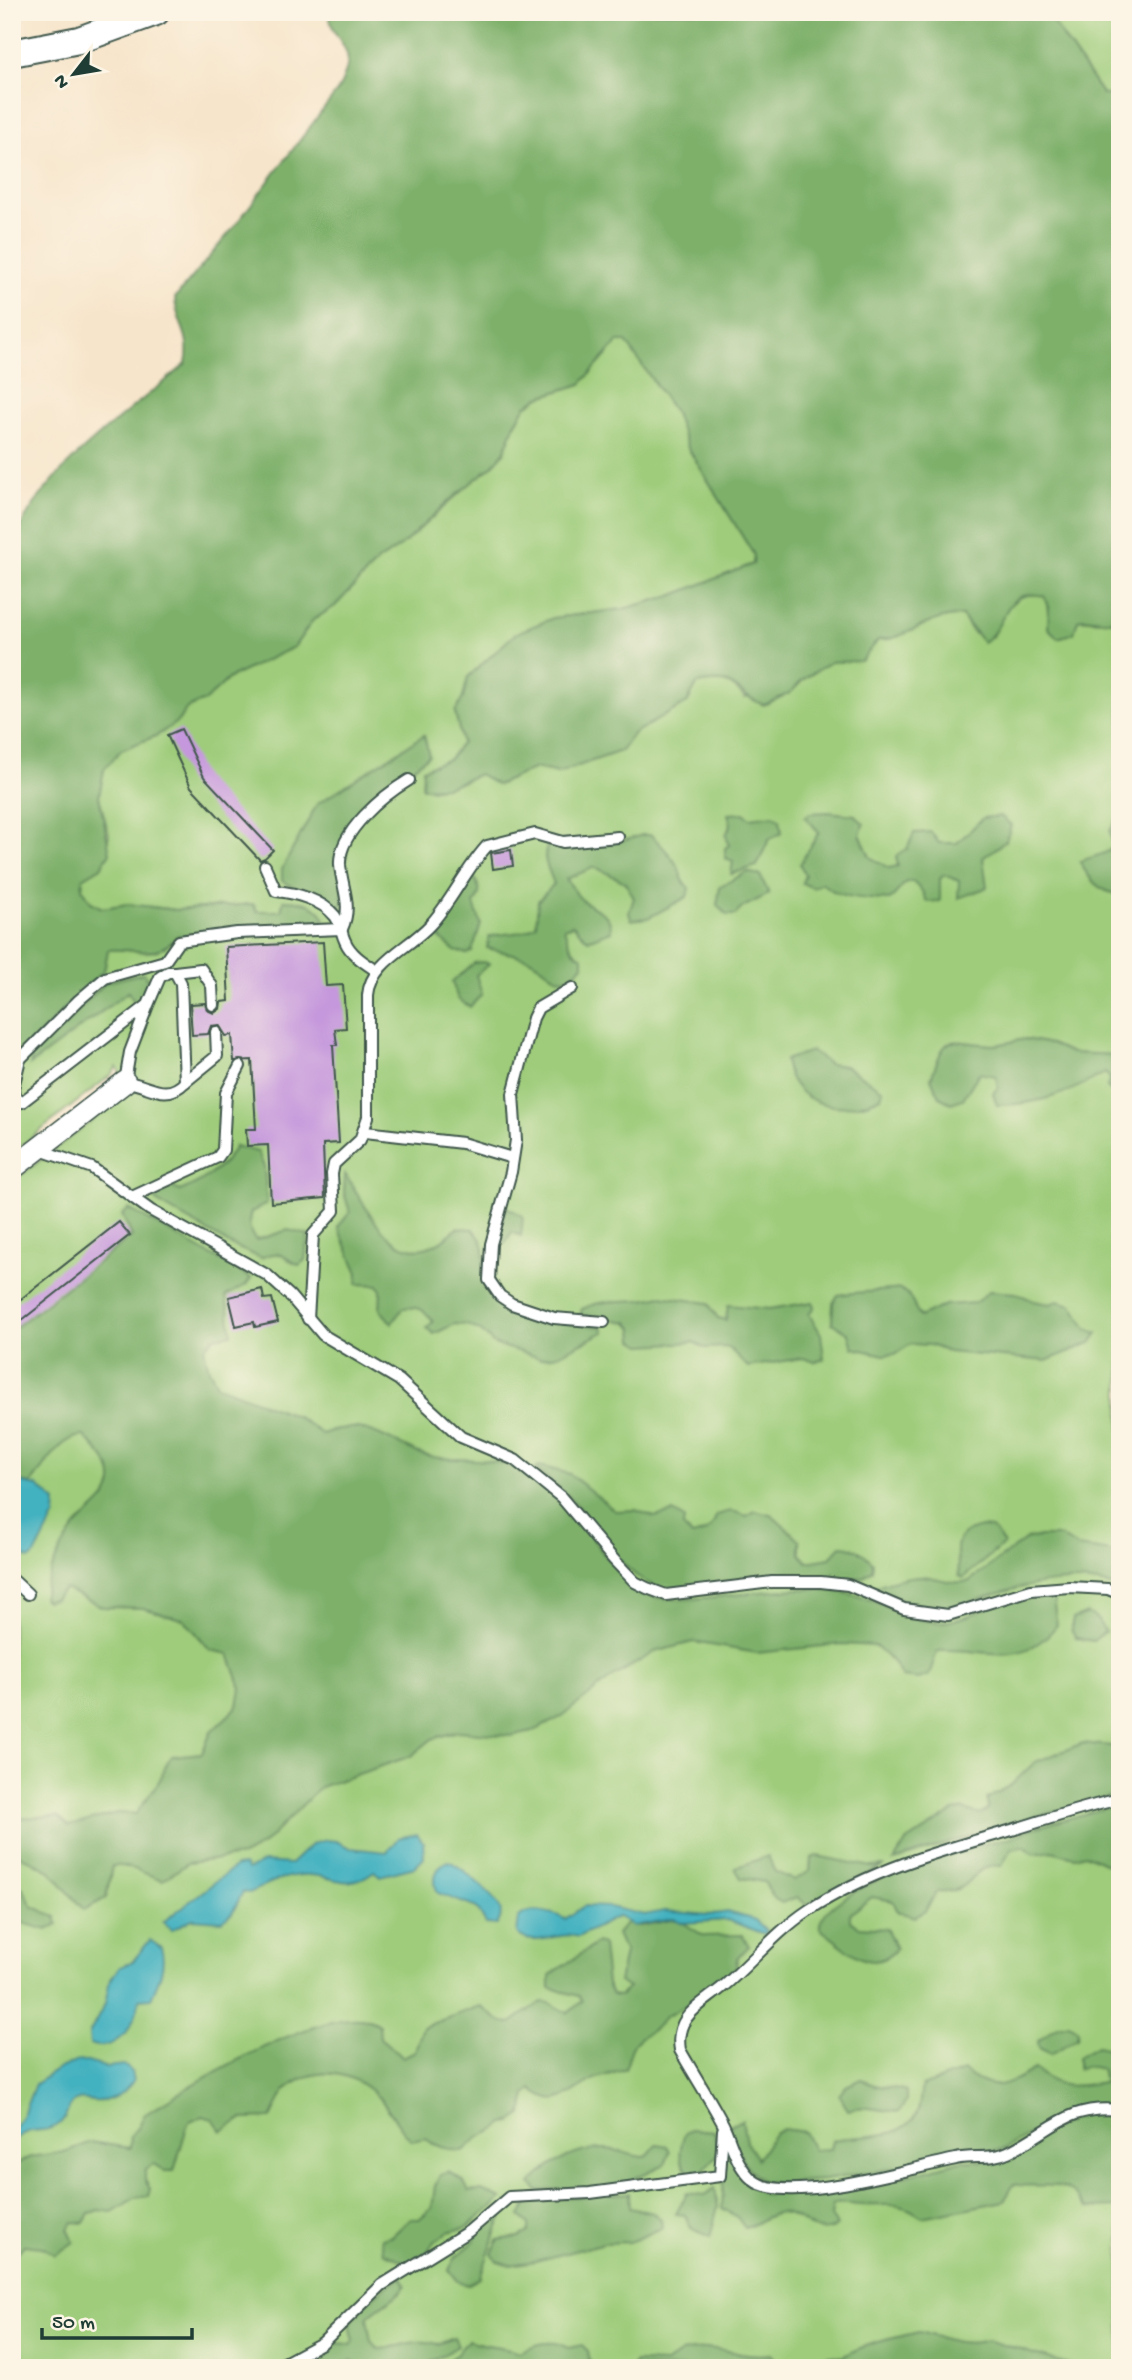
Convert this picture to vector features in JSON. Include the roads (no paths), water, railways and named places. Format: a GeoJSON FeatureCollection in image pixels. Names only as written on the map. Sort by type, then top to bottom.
{"type":"FeatureCollection","features":[{"type":"Feature","properties":{"kind":"street"},"geometry":{"type":"LineString","coordinates":[[12,53],[79,40],[156,12]]}},
{"type":"Feature","properties":{"kind":"street"},"geometry":{"type":"LineString","coordinates":[[12,1169],[125,1082]]}},
{"type":"Feature","properties":{"kind":"lane"},"geometry":{"type":"LineString","coordinates":[[342,929],[348,900],[340,864],[343,849],[368,811],[409,780]]}},
{"type":"Feature","properties":{"kind":"lane"},"geometry":{"type":"LineString","coordinates":[[308,1319],[313,1235],[334,1211],[331,1174],[334,1164],[365,1132],[370,1056],[368,995],[369,983],[376,971],[429,926],[487,846],[535,834],[563,842],[618,837]]}},
{"type":"Feature","properties":{"kind":"lane"},"geometry":{"type":"LineString","coordinates":[[265,866],[276,891],[296,893],[329,910],[342,929],[345,943],[359,959],[376,971]]}},
{"type":"Feature","properties":{"kind":"lane"},"geometry":{"type":"LineString","coordinates":[[216,1032],[217,1056],[179,1089],[167,1093],[125,1082],[130,1052],[148,1005],[160,977],[169,968],[179,941],[237,933],[342,929]]}},
{"type":"Feature","properties":{"kind":"lane"},"geometry":{"type":"LineString","coordinates":[[169,968],[181,983],[186,1082]]}},
{"type":"Feature","properties":{"kind":"lane"},"geometry":{"type":"LineString","coordinates":[[148,1005],[22,1102],[15,1096],[13,1088],[16,1061],[105,978],[169,968],[201,970],[212,986],[214,1005]]}},
{"type":"Feature","properties":{"kind":"lane"},"geometry":{"type":"LineString","coordinates":[[572,988],[538,1008],[533,1018],[513,1094],[516,1140],[488,1265],[493,1289],[512,1304],[554,1318],[604,1322]]}},
{"type":"Feature","properties":{"kind":"lane"},"geometry":{"type":"LineString","coordinates":[[134,1196],[218,1157],[223,1150],[226,1093],[240,1066]]}},
{"type":"Feature","properties":{"kind":"lane"},"geometry":{"type":"LineString","coordinates":[[365,1132],[462,1143],[512,1158]]}},
{"type":"Feature","properties":{"kind":"lane"},"geometry":{"type":"LineString","coordinates":[[37,1149],[92,1168],[150,1210],[267,1275],[333,1342],[399,1380],[461,1437],[515,1460],[561,1497],[621,1568],[635,1582],[647,1588],[666,1595],[772,1582],[821,1582],[848,1585],[904,1609],[948,1615],[1031,1590],[1069,1587],[1108,1589],[1120,1594]]}},
{"type":"Feature","properties":{"kind":"lane"},"geometry":{"type":"LineString","coordinates":[[12,1579],[28,1594]]}},
{"type":"Feature","properties":{"kind":"lane"},"geometry":{"type":"LineString","coordinates":[[1120,1799],[950,1847],[885,1871],[808,1911],[724,1986],[696,2006],[680,2026],[680,2050],[724,2126],[738,2162],[755,2182],[767,2188],[793,2189],[875,2179],[959,2158],[989,2157],[1006,2153],[1078,2111],[1096,2107],[1120,2110]]}},
{"type":"Feature","properties":{"kind":"lane"},"geometry":{"type":"LineString","coordinates":[[275,2368],[322,2343],[382,2285],[469,2231],[509,2197],[590,2193],[720,2176],[724,2126]]}},
{"type":"Feature","properties":{"kind":"water"},"geometry":{"type":"Polygon","coordinates":[[[12,1481],[38,1486],[56,1502],[55,1516],[35,1555],[30,1559],[12,1551],[12,1481]]]}},
{"type":"Feature","properties":{"kind":"water"},"geometry":{"type":"Polygon","coordinates":[[[417,1834],[423,1842],[424,1858],[415,1867],[380,1876],[374,1871],[364,1878],[346,1882],[312,1875],[288,1877],[249,1893],[243,1892],[232,1913],[222,1921],[192,1919],[171,1930],[163,1922],[236,1866],[244,1865],[248,1870],[264,1862],[291,1864],[312,1844],[326,1840],[336,1841],[350,1848],[387,1852],[398,1838],[417,1834]]]}},
{"type":"Feature","properties":{"kind":"water"},"geometry":{"type":"Polygon","coordinates":[[[448,1861],[477,1882],[492,1897],[501,1913],[497,1925],[486,1924],[477,1908],[438,1893],[436,1874],[440,1866],[448,1861]]]}},
{"type":"Feature","properties":{"kind":"water"},"geometry":{"type":"Polygon","coordinates":[[[584,1906],[610,1907],[644,1915],[665,1911],[708,1915],[728,1912],[755,1920],[767,1931],[765,1934],[727,1920],[684,1923],[674,1919],[633,1926],[619,1916],[578,1937],[531,1940],[517,1933],[519,1917],[524,1914],[542,1912],[565,1919],[584,1906]]]}},
{"type":"Feature","properties":{"kind":"water"},"geometry":{"type":"Polygon","coordinates":[[[150,1940],[161,1948],[163,1954],[161,1973],[151,1998],[139,1999],[135,2017],[117,2040],[100,2046],[90,2044],[89,2034],[105,2004],[110,1979],[120,1967],[133,1961],[150,1940]]]}},
{"type":"Feature","properties":{"kind":"water"},"geometry":{"type":"Polygon","coordinates":[[[80,2060],[105,2067],[124,2065],[131,2071],[133,2081],[110,2099],[80,2099],[74,2102],[58,2125],[25,2133],[12,2142],[12,2133],[22,2117],[35,2084],[60,2068],[80,2060]]]}}]}
